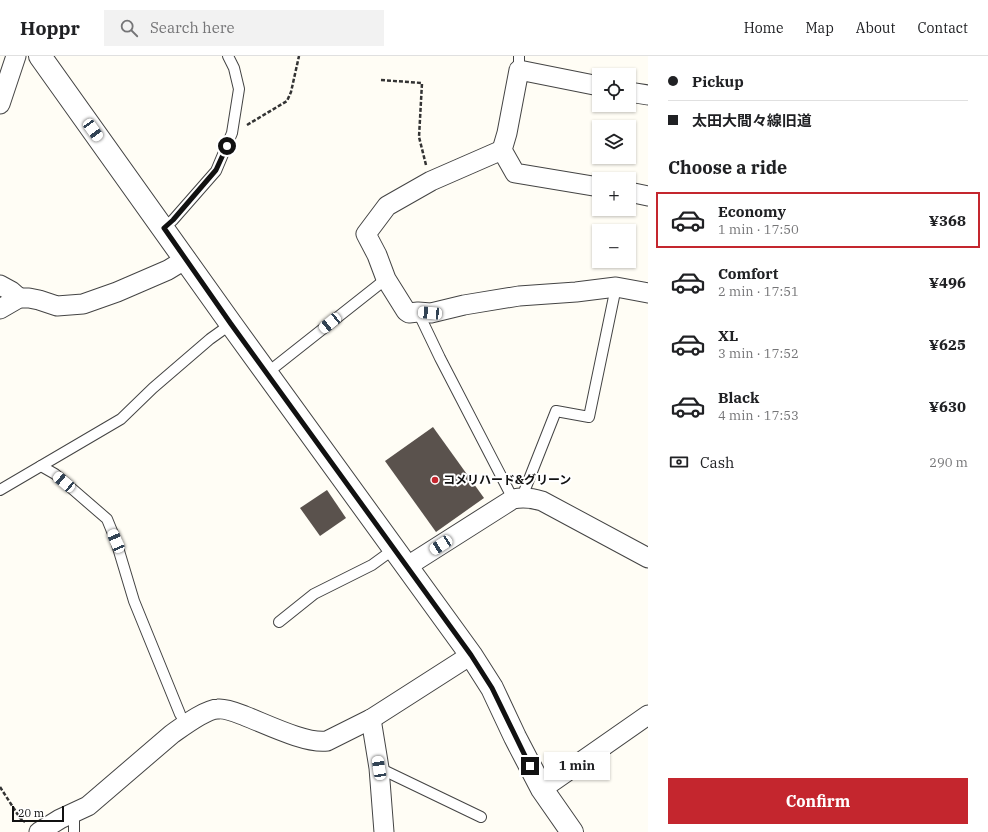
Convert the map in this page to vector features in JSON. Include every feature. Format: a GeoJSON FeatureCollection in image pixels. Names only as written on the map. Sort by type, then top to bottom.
{"type":"FeatureCollection","features":[{"type":"Feature","properties":{"kind":"street"},"geometry":{"type":"LineString","coordinates":[[0,104],[16,56]]}},
{"type":"Feature","properties":{"kind":"street"},"geometry":{"type":"LineString","coordinates":[[40,56],[231,324],[471,655],[492,688],[542,789],[572,832]]}},
{"type":"Feature","properties":{"kind":"street"},"geometry":{"type":"LineString","coordinates":[[592,84],[519,63],[509,126],[502,150],[515,173],[592,186]]}},
{"type":"Feature","properties":{"kind":"street"},"geometry":{"type":"LineString","coordinates":[[636,93],[648,95]]}},
{"type":"Feature","properties":{"kind":"street"},"geometry":{"type":"LineString","coordinates":[[502,150],[430,181],[387,206],[366,234],[377,255],[386,279],[406,311],[409,313],[430,313],[464,305],[519,296],[576,292],[616,287],[648,294]]}},
{"type":"Feature","properties":{"kind":"street"},"geometry":{"type":"LineString","coordinates":[[636,193],[648,196]]}},
{"type":"Feature","properties":{"kind":"street"},"geometry":{"type":"LineString","coordinates":[[0,309],[20,298],[39,300],[57,306],[83,304],[99,300],[168,270],[186,259]]}},
{"type":"Feature","properties":{"kind":"street"},"geometry":{"type":"LineString","coordinates":[[0,285],[20,298]]}},
{"type":"Feature","properties":{"kind":"street"},"geometry":{"type":"LineString","coordinates":[[400,558],[518,498],[533,498],[542,501],[648,558]]}},
{"type":"Feature","properties":{"kind":"street"},"geometry":{"type":"LineString","coordinates":[[33,827],[60,819],[88,806],[186,724],[208,712],[218,709],[236,713],[298,737],[320,742],[327,741],[371,718],[471,655]]}},
{"type":"Feature","properties":{"kind":"street"},"geometry":{"type":"LineString","coordinates":[[542,789],[648,715]]}},
{"type":"Feature","properties":{"kind":"street"},"geometry":{"type":"LineString","coordinates":[[371,718],[379,768],[384,832]]}},
{"type":"Feature","properties":{"kind":"lane"},"geometry":{"type":"LineString","coordinates":[[164,228],[173,220],[216,170],[232,133],[239,88],[234,68],[228,56]]}},
{"type":"Feature","properties":{"kind":"lane"},"geometry":{"type":"LineString","coordinates":[[267,373],[386,279]]}},
{"type":"Feature","properties":{"kind":"lane"},"geometry":{"type":"LineString","coordinates":[[518,498],[556,411],[589,416],[616,287]]}},
{"type":"Feature","properties":{"kind":"lane"},"geometry":{"type":"LineString","coordinates":[[418,312],[440,358],[518,498]]}},
{"type":"Feature","properties":{"kind":"lane"},"geometry":{"type":"LineString","coordinates":[[0,490],[121,419],[153,388],[210,339],[231,324]]}},
{"type":"Feature","properties":{"kind":"lane"},"geometry":{"type":"LineString","coordinates":[[41,466],[55,474],[107,519],[116,541],[134,601],[180,714],[186,724]]}},
{"type":"Feature","properties":{"kind":"lane"},"geometry":{"type":"LineString","coordinates":[[279,622],[314,594],[372,565],[400,558]]}},
{"type":"Feature","properties":{"kind":"lane"},"geometry":{"type":"LineString","coordinates":[[379,768],[481,817]]}},
{"type":"Feature","properties":{"kind":"lane"},"geometry":{"type":"LineString","coordinates":[[74,813],[74,832]]}},
{"type":"Feature","properties":{"kind":"path"},"geometry":{"type":"LineString","coordinates":[[232,133],[287,101],[291,92],[299,56]]}},
{"type":"Feature","properties":{"kind":"path"},"geometry":{"type":"LineString","coordinates":[[381,80],[422,83],[419,137],[430,181]]}},
{"type":"Feature","properties":{"kind":"path"},"geometry":{"type":"LineString","coordinates":[[0,786],[20,818],[33,827]]}},
{"type":"Feature","properties":{"kind":"building","name":"コメリハード&グリーン"},"geometry":{"type":"Polygon","coordinates":[[[433,427],[484,498],[436,532],[385,461],[433,427]]]}},
{"type":"Feature","properties":{"kind":"building"},"geometry":{"type":"Polygon","coordinates":[[[327,490],[346,518],[320,536],[300,508],[327,490]]]}},
{"type":"Feature","properties":{"kind":"place","name":"コメリハード&グリーン"},"geometry":{"type":"Point","coordinates":[435,480]}},
{"type":"Feature","properties":{"kind":"route"},"geometry":{"type":"LineString","coordinates":[[227,146],[216,170],[173,220],[164,228],[231,324],[471,655],[492,688],[530,766]]}}]}
